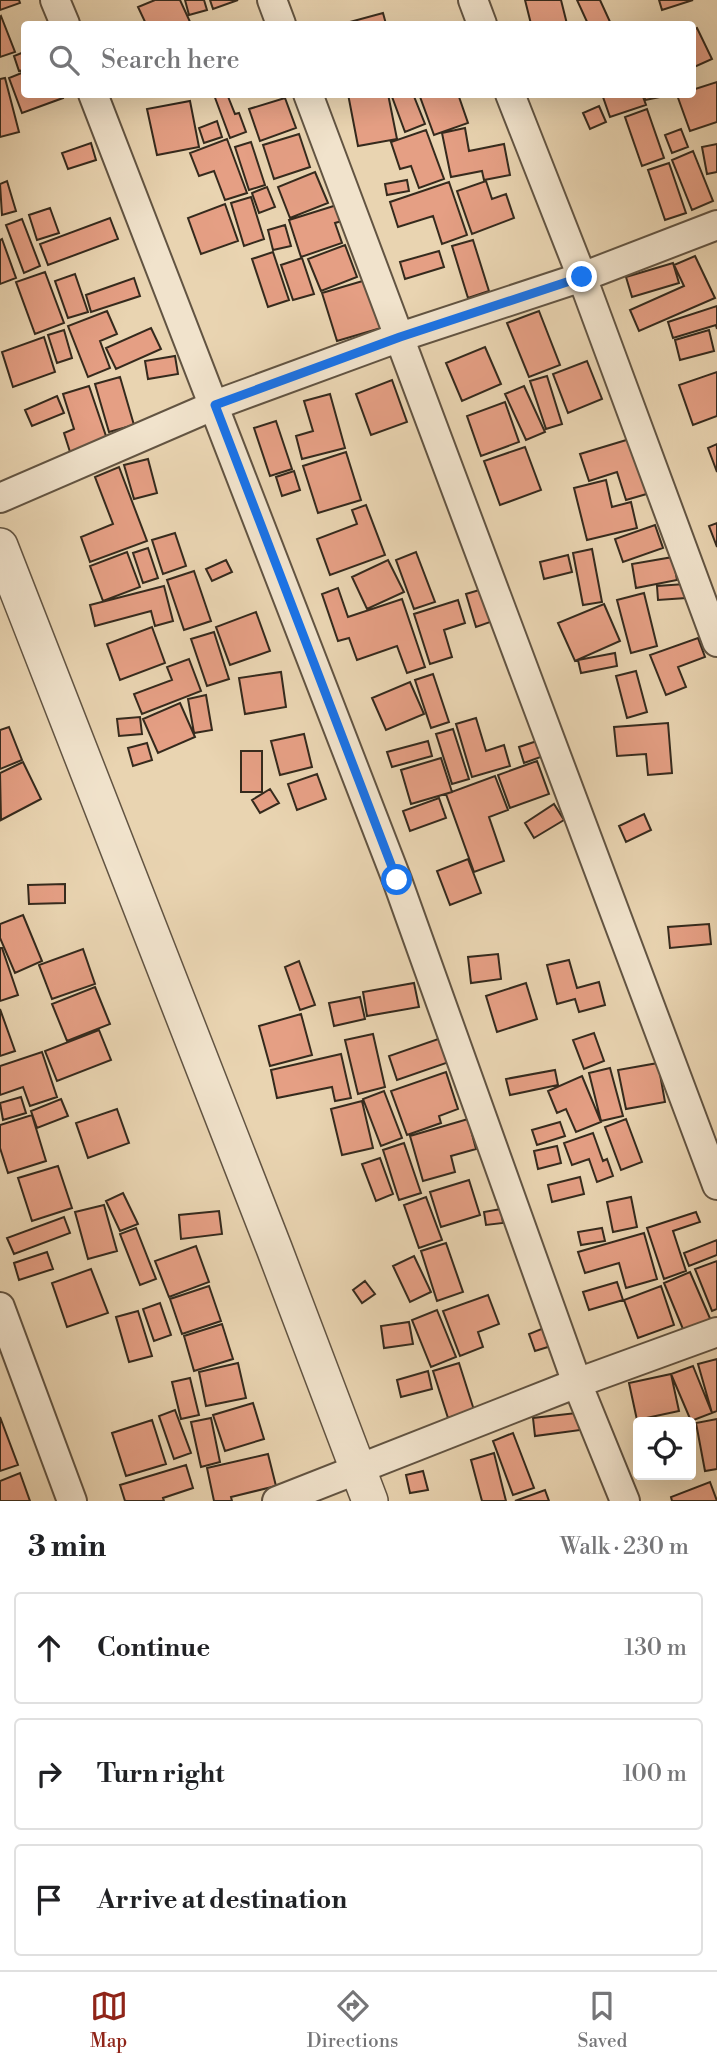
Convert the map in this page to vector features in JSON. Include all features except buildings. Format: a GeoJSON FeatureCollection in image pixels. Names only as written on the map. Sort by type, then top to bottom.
{"type":"FeatureCollection","features":[{"type":"Feature","properties":{"kind":"street"},"geometry":{"type":"LineString","coordinates":[[55,0],[64,21]]}},
{"type":"Feature","properties":{"kind":"street"},"geometry":{"type":"LineString","coordinates":[[272,0],[280,21]]}},
{"type":"Feature","properties":{"kind":"street"},"geometry":{"type":"LineString","coordinates":[[473,0],[481,21]]}},
{"type":"Feature","properties":{"kind":"street"},"geometry":{"type":"LineString","coordinates":[[95,98],[397,880],[577,1384],[625,1501]]}},
{"type":"Feature","properties":{"kind":"street"},"geometry":{"type":"LineString","coordinates":[[310,98],[717,1185]]}},
{"type":"Feature","properties":{"kind":"street"},"geometry":{"type":"LineString","coordinates":[[512,98],[582,277],[717,642]]}},
{"type":"Feature","properties":{"kind":"street"},"geometry":{"type":"LineString","coordinates":[[0,498],[215,405],[400,337],[582,277],[717,225]]}},
{"type":"Feature","properties":{"kind":"street"},"geometry":{"type":"LineString","coordinates":[[0,546],[364,1485]]}},
{"type":"Feature","properties":{"kind":"street"},"geometry":{"type":"LineString","coordinates":[[0,1307],[72,1501]]}},
{"type":"Feature","properties":{"kind":"street"},"geometry":{"type":"LineString","coordinates":[[277,1501],[364,1485],[577,1384],[717,1332]]}},
{"type":"Feature","properties":{"kind":"route"},"geometry":{"type":"LineString","coordinates":[[397,880],[215,405],[400,337],[582,277]]}}]}
